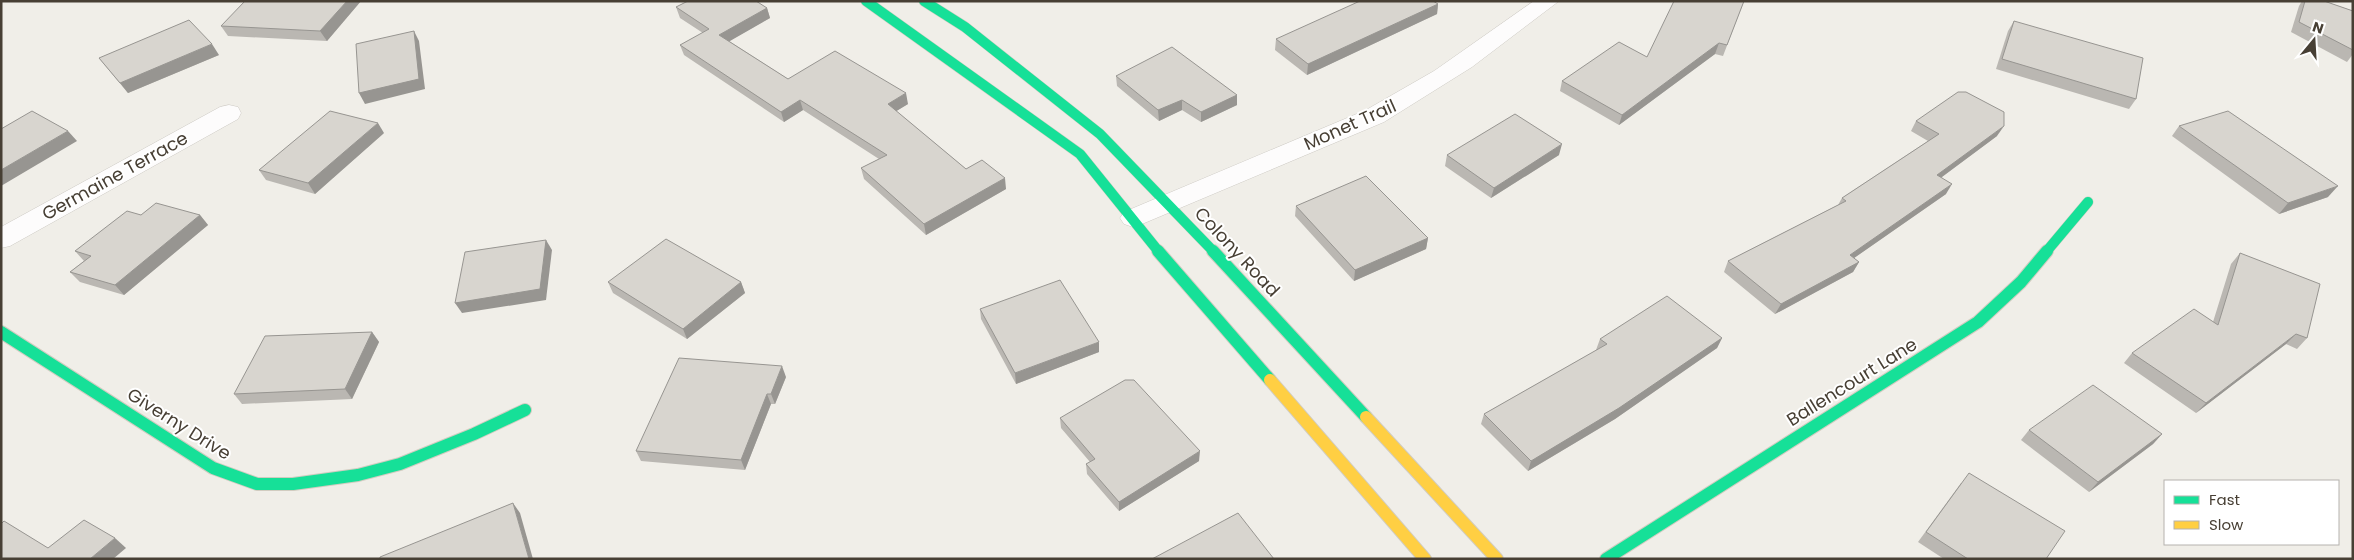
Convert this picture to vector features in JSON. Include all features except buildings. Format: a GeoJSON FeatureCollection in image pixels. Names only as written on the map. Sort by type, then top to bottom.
{"type":"FeatureCollection","features":[{"type":"Feature","properties":{"kind":"main road"},"geometry":{"type":"LineString","coordinates":[[866,1],[1080,154],[1163,257],[1425,559]]}},
{"type":"Feature","properties":{"kind":"main road","name":"Colony Road"},"geometry":{"type":"LineString","coordinates":[[924,1],[965,27],[1100,134],[1169,204],[1497,559]]}},
{"type":"Feature","properties":{"kind":"main road","name":"Ballencourt Lane"},"geometry":{"type":"LineString","coordinates":[[1606,559],[1978,322],[2021,282],[2088,202]]}},
{"type":"Feature","properties":{"kind":"main road","name":"Giverny Drive"},"geometry":{"type":"LineString","coordinates":[[1,332],[213,468],[241,480],[257,484],[293,484],[358,475],[400,464],[474,434],[526,410]]}},
{"type":"Feature","properties":{"kind":"street","name":"Monet Trail"},"geometry":{"type":"LineString","coordinates":[[1133,218],[1375,116],[1403,101],[1468,60],[1548,1]]}},
{"type":"Feature","properties":{"kind":"street","name":"Germaine Terrace"},"geometry":{"type":"LineString","coordinates":[[1,239],[229,113]]}},
{"type":"Feature","properties":{"kind":"traffic: fast"},"geometry":{"type":"LineString","coordinates":[[866,1],[1080,154],[1163,257],[1270,380]]}},
{"type":"Feature","properties":{"kind":"traffic: fast"},"geometry":{"type":"LineString","coordinates":[[924,1],[965,27],[1100,134],[1169,203],[1366,417]]}},
{"type":"Feature","properties":{"kind":"traffic: fast"},"geometry":{"type":"LineString","coordinates":[[1606,559],[1978,322],[2021,282],[2088,202]]}},
{"type":"Feature","properties":{"kind":"traffic: fast"},"geometry":{"type":"LineString","coordinates":[[1,332],[213,468],[257,484],[293,484],[358,475],[400,464],[474,434],[525,410]]}},
{"type":"Feature","properties":{"kind":"traffic: slow"},"geometry":{"type":"LineString","coordinates":[[1270,380],[1425,559]]}},
{"type":"Feature","properties":{"kind":"traffic: slow"},"geometry":{"type":"LineString","coordinates":[[1366,417],[1497,559]]}}]}
